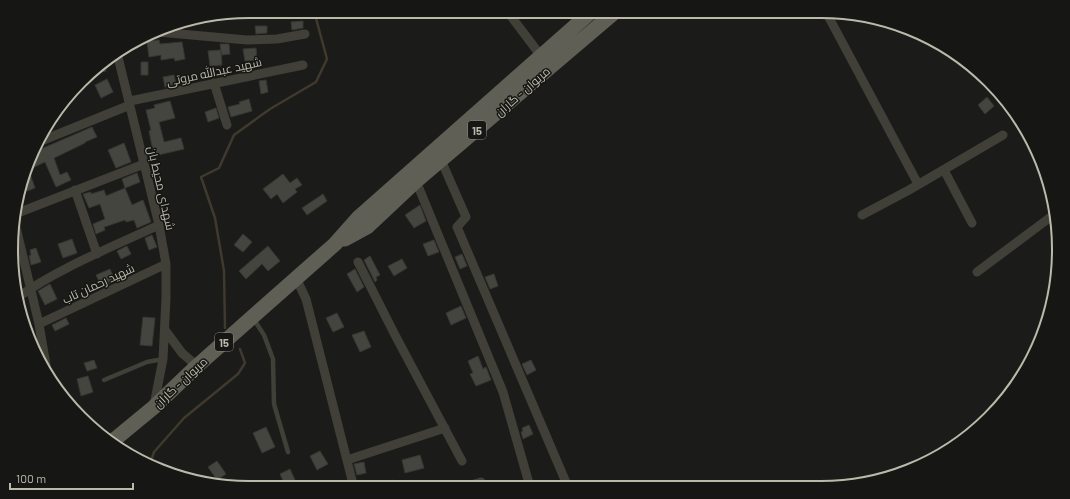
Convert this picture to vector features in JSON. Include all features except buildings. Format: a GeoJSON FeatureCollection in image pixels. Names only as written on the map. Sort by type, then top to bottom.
{"type":"FeatureCollection","features":[{"type":"Feature","properties":{"kind":"main road","name":"مریوان - گاران"},"geometry":{"type":"LineString","coordinates":[[116,438],[154,407],[197,366],[335,244],[359,217],[584,18]]}},
{"type":"Feature","properties":{"kind":"main road","name":"مریوان - گاران"},"geometry":{"type":"LineString","coordinates":[[335,244],[367,227],[416,181],[608,18]]}},
{"type":"Feature","properties":{"kind":"street"},"geometry":{"type":"LineString","coordinates":[[512,18],[541,56]]}},
{"type":"Feature","properties":{"kind":"street"},"geometry":{"type":"LineString","coordinates":[[829,18],[918,184]]}},
{"type":"Feature","properties":{"kind":"street"},"geometry":{"type":"LineString","coordinates":[[168,33],[247,40],[277,39],[305,34]]}},
{"type":"Feature","properties":{"kind":"street","name":"شهدای محیط بان"},"geometry":{"type":"LineString","coordinates":[[119,59],[159,225],[166,264],[163,359],[154,407]]}},
{"type":"Feature","properties":{"kind":"street","name":"شهید عبدالله مروتی"},"geometry":{"type":"LineString","coordinates":[[46,139],[130,103],[214,83],[303,65]]}},
{"type":"Feature","properties":{"kind":"street"},"geometry":{"type":"LineString","coordinates":[[214,83],[227,125]]}},
{"type":"Feature","properties":{"kind":"street"},"geometry":{"type":"LineString","coordinates":[[862,215],[944,170],[1003,135]]}},
{"type":"Feature","properties":{"kind":"street"},"geometry":{"type":"LineString","coordinates":[[441,160],[466,217],[457,227],[565,481]]}},
{"type":"Feature","properties":{"kind":"street"},"geometry":{"type":"LineString","coordinates":[[21,212],[144,164]]}},
{"type":"Feature","properties":{"kind":"street"},"geometry":{"type":"LineString","coordinates":[[944,170],[972,223]]}},
{"type":"Feature","properties":{"kind":"street"},"geometry":{"type":"LineString","coordinates":[[416,181],[503,392],[528,481]]}},
{"type":"Feature","properties":{"kind":"street"},"geometry":{"type":"LineString","coordinates":[[76,190],[97,254]]}},
{"type":"Feature","properties":{"kind":"street"},"geometry":{"type":"LineString","coordinates":[[977,272],[1050,218]]}},
{"type":"Feature","properties":{"kind":"street"},"geometry":{"type":"LineString","coordinates":[[22,294],[97,254],[159,225]]}},
{"type":"Feature","properties":{"kind":"street"},"geometry":{"type":"LineString","coordinates":[[18,236],[39,324],[45,357]]}},
{"type":"Feature","properties":{"kind":"street"},"geometry":{"type":"LineString","coordinates":[[358,262],[462,461]]}},
{"type":"Feature","properties":{"kind":"street","name":"شهید رحمان تاب"},"geometry":{"type":"LineString","coordinates":[[39,324],[166,264]]}},
{"type":"Feature","properties":{"kind":"street"},"geometry":{"type":"LineString","coordinates":[[296,278],[306,299],[352,481]]}},
{"type":"Feature","properties":{"kind":"street"},"geometry":{"type":"LineString","coordinates":[[165,330],[182,353],[197,366]]}},
{"type":"Feature","properties":{"kind":"street"},"geometry":{"type":"LineString","coordinates":[[347,460],[445,428]]}},
{"type":"Feature","properties":{"kind":"lane"},"geometry":{"type":"LineString","coordinates":[[252,317],[264,335],[273,359],[274,404],[288,452]]}},
{"type":"Feature","properties":{"kind":"lane"},"geometry":{"type":"LineString","coordinates":[[104,380],[147,362],[163,359]]}},
{"type":"Feature","properties":{"kind":"waterway"},"geometry":{"type":"LineString","coordinates":[[225,328],[224,271],[215,218],[201,177],[219,168],[234,135],[270,109],[316,82],[327,59],[316,18]]}},
{"type":"Feature","properties":{"kind":"waterway"},"geometry":{"type":"LineString","coordinates":[[152,459],[154,452],[184,418],[238,374],[245,363],[240,349]]}}]}
